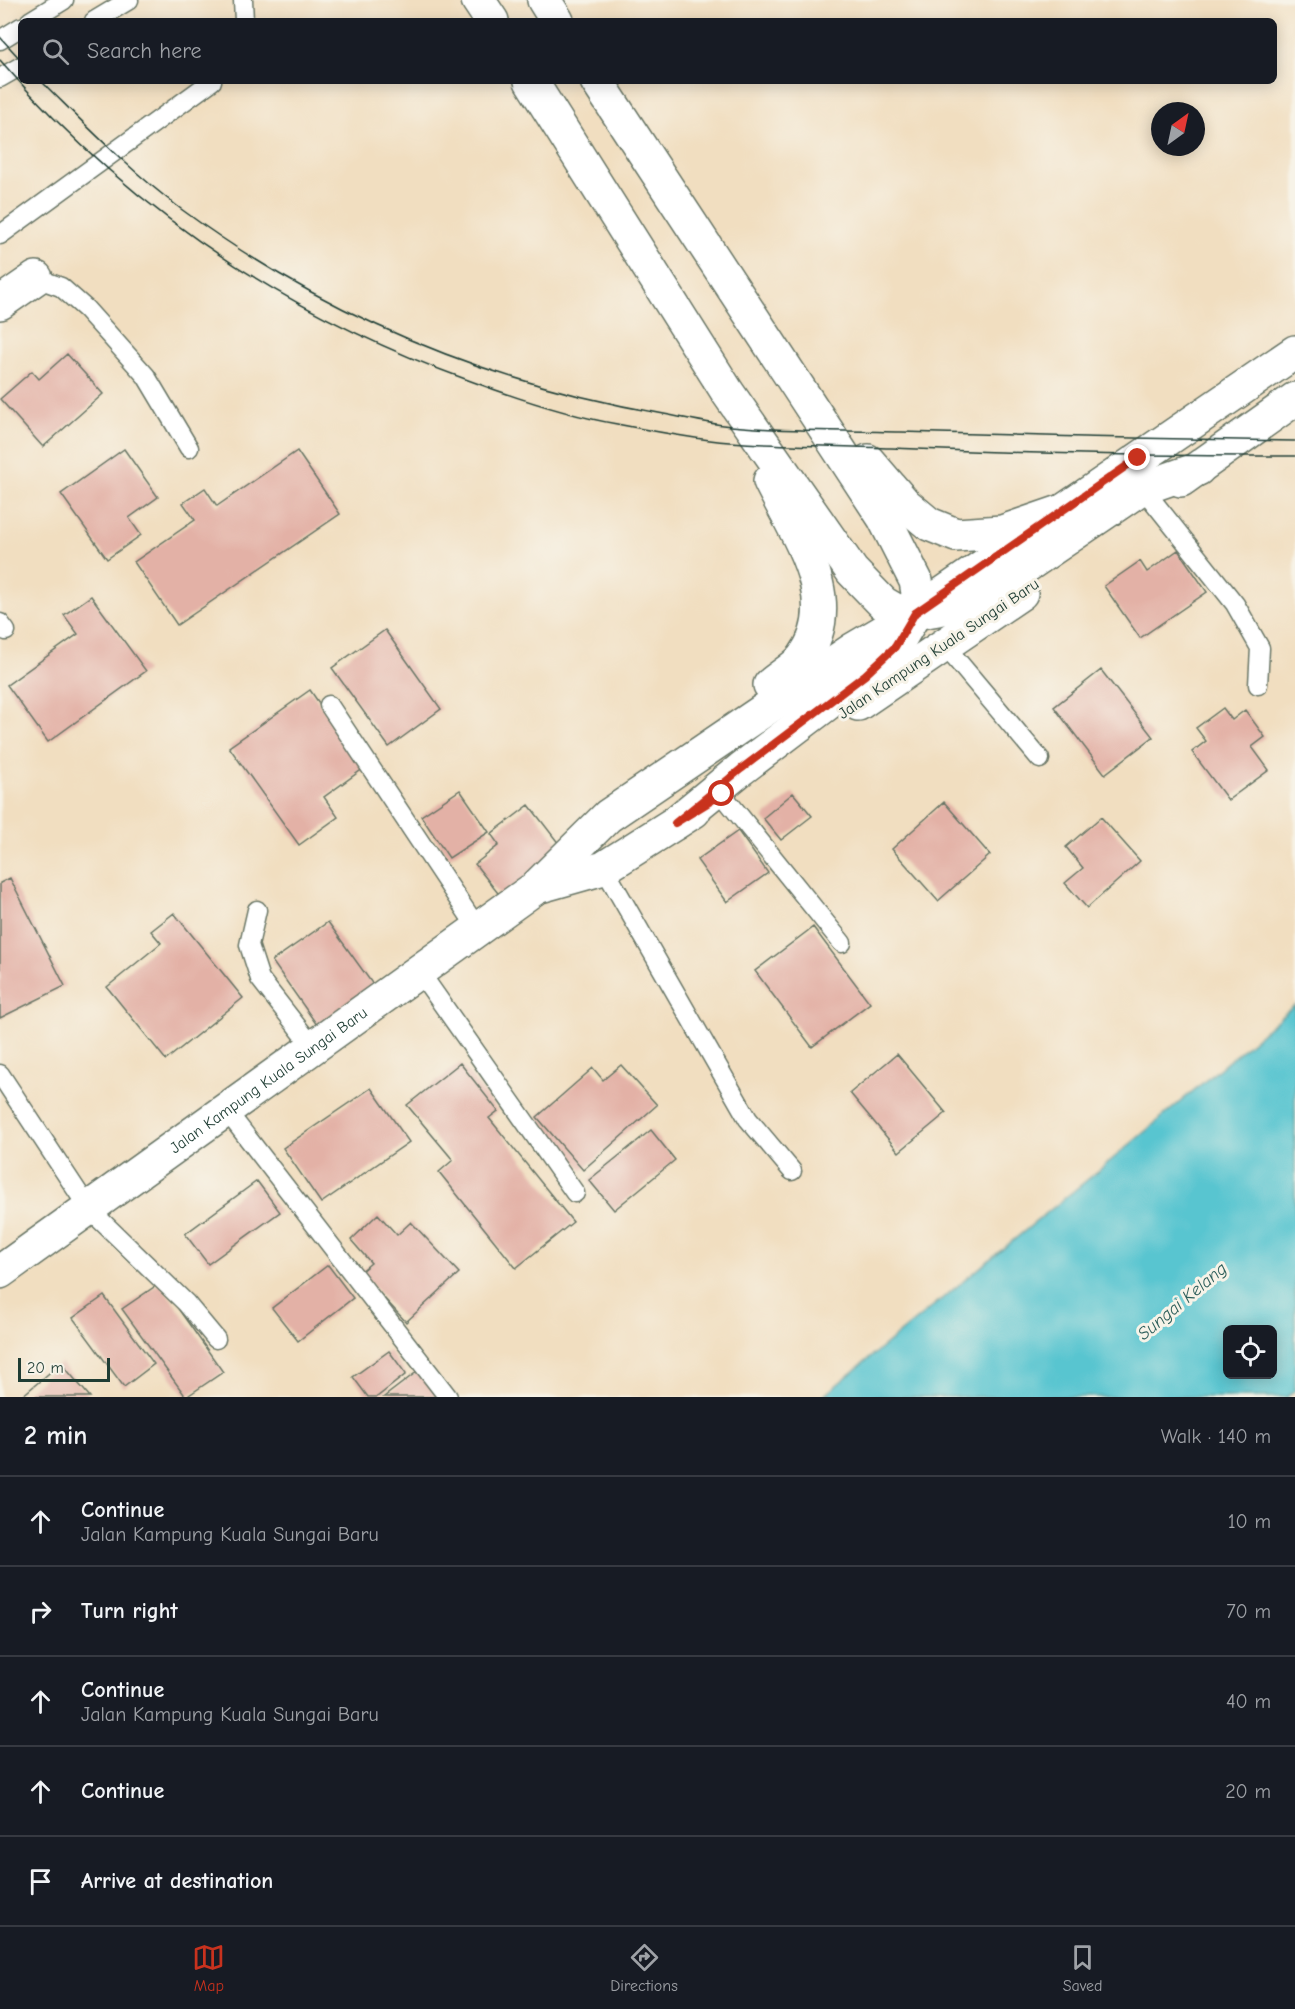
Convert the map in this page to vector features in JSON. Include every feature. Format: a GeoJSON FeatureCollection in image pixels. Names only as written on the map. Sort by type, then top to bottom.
{"type":"FeatureCollection","features":[{"type":"Feature","properties":{"kind":"street"},"geometry":{"type":"LineString","coordinates":[[478,0],[490,18]]}},
{"type":"Feature","properties":{"kind":"street"},"geometry":{"type":"LineString","coordinates":[[544,0],[555,18]]}},
{"type":"Feature","properties":{"kind":"street"},"geometry":{"type":"LineString","coordinates":[[533,84],[728,393],[852,571],[883,603],[895,610],[915,613],[955,606],[991,590],[1138,490],[1198,469]]}},
{"type":"Feature","properties":{"kind":"street"},"geometry":{"type":"LineString","coordinates":[[599,84],[884,518],[916,581],[918,593],[915,613],[895,647],[865,675],[741,769],[675,823]]}},
{"type":"Feature","properties":{"kind":"street"},"geometry":{"type":"LineString","coordinates":[[0,303],[36,278]]}},
{"type":"Feature","properties":{"kind":"street"},"geometry":{"type":"LineString","coordinates":[[771,345],[905,504],[929,524],[956,535],[1002,532],[1063,511]]}},
{"type":"Feature","properties":{"kind":"street","name":"Jalan Kampung Kuala Sungai Baru"},"geometry":{"type":"LineString","coordinates":[[0,1272],[535,888],[608,816],[854,649],[915,613],[1295,352]]}},
{"type":"Feature","properties":{"kind":"street"},"geometry":{"type":"LineString","coordinates":[[608,816],[803,658],[816,632],[820,605],[812,564],[728,393]]}},
{"type":"Feature","properties":{"kind":"street","name":"Jalan Kampung Kuala Sungai Baru"},"geometry":{"type":"LineString","coordinates":[[535,888],[604,868],[722,794],[945,646],[1295,399]]}},
{"type":"Feature","properties":{"kind":"lane"},"geometry":{"type":"LineString","coordinates":[[35,18],[64,0]]}},
{"type":"Feature","properties":{"kind":"lane"},"geometry":{"type":"LineString","coordinates":[[99,18],[129,0]]}},
{"type":"Feature","properties":{"kind":"lane"},"geometry":{"type":"LineString","coordinates":[[243,0],[244,18]]}},
{"type":"Feature","properties":{"kind":"lane"},"geometry":{"type":"LineString","coordinates":[[0,40],[18,29]]}},
{"type":"Feature","properties":{"kind":"lane"},"geometry":{"type":"LineString","coordinates":[[0,78],[18,68]]}},
{"type":"Feature","properties":{"kind":"lane"},"geometry":{"type":"LineString","coordinates":[[0,235],[208,84]]}},
{"type":"Feature","properties":{"kind":"lane"},"geometry":{"type":"LineString","coordinates":[[36,278],[61,287],[69,294],[146,376],[189,448]]}},
{"type":"Feature","properties":{"kind":"lane"},"geometry":{"type":"LineString","coordinates":[[1152,500],[1235,604],[1260,648],[1258,685]]}},
{"type":"Feature","properties":{"kind":"lane"},"geometry":{"type":"LineString","coordinates":[[945,646],[1040,759]]}},
{"type":"Feature","properties":{"kind":"lane"},"geometry":{"type":"LineString","coordinates":[[329,705],[478,929]]}},
{"type":"Feature","properties":{"kind":"lane"},"geometry":{"type":"LineString","coordinates":[[722,794],[842,943]]}},
{"type":"Feature","properties":{"kind":"lane"},"geometry":{"type":"LineString","coordinates":[[604,868],[748,1119],[792,1171]]}},
{"type":"Feature","properties":{"kind":"lane"},"geometry":{"type":"LineString","coordinates":[[257,910],[249,945],[260,979],[313,1047]]}},
{"type":"Feature","properties":{"kind":"lane"},"geometry":{"type":"LineString","coordinates":[[419,971],[575,1193]]}},
{"type":"Feature","properties":{"kind":"lane"},"geometry":{"type":"LineString","coordinates":[[0,1074],[89,1209],[186,1303],[216,1339]]}},
{"type":"Feature","properties":{"kind":"lane"},"geometry":{"type":"LineString","coordinates":[[226,1110],[448,1397]]}},
{"type":"Feature","properties":{"kind":"water","name":"Sungai Kelang"},"geometry":{"type":"Polygon","coordinates":[[[1295,1005],[1295,1390],[1287,1397],[822,1397],[1109,1162],[1295,1005]]]}},
{"type":"Feature","properties":{"kind":"building"},"geometry":{"type":"Polygon","coordinates":[[[67,354],[103,394],[43,447],[0,399],[32,371],[39,379],[67,354]]]}},
{"type":"Feature","properties":{"kind":"building"},"geometry":{"type":"Polygon","coordinates":[[[124,449],[158,497],[129,518],[141,535],[107,559],[61,494],[124,449]]]}},
{"type":"Feature","properties":{"kind":"building"},"geometry":{"type":"Polygon","coordinates":[[[297,451],[340,514],[177,625],[134,562],[195,520],[183,503],[205,488],[217,506],[297,451]]]}},
{"type":"Feature","properties":{"kind":"building"},"geometry":{"type":"Polygon","coordinates":[[[1178,550],[1207,592],[1140,638],[1104,586],[1140,561],[1147,572],[1178,550]]]}},
{"type":"Feature","properties":{"kind":"building"},"geometry":{"type":"Polygon","coordinates":[[[91,596],[146,671],[48,742],[7,685],[78,634],[64,615],[91,596]]]}},
{"type":"Feature","properties":{"kind":"building"},"geometry":{"type":"Polygon","coordinates":[[[385,630],[441,709],[389,747],[332,668],[385,630]]]}},
{"type":"Feature","properties":{"kind":"building"},"geometry":{"type":"Polygon","coordinates":[[[1101,670],[1153,737],[1105,774],[1054,707],[1101,670]]]}},
{"type":"Feature","properties":{"kind":"building"},"geometry":{"type":"Polygon","coordinates":[[[310,690],[364,768],[324,797],[338,817],[299,845],[229,747],[310,690]]]}},
{"type":"Feature","properties":{"kind":"building"},"geometry":{"type":"Polygon","coordinates":[[[1223,708],[1232,720],[1245,710],[1265,737],[1252,747],[1269,770],[1228,800],[1192,752],[1206,741],[1196,728],[1223,708]]]}},
{"type":"Feature","properties":{"kind":"building"},"geometry":{"type":"Polygon","coordinates":[[[460,790],[489,832],[449,858],[421,816],[460,790]]]}},
{"type":"Feature","properties":{"kind":"building"},"geometry":{"type":"Polygon","coordinates":[[[793,793],[812,816],[781,840],[763,818],[793,793]]]}},
{"type":"Feature","properties":{"kind":"building"},"geometry":{"type":"Polygon","coordinates":[[[944,802],[990,855],[938,901],[892,849],[944,802]]]}},
{"type":"Feature","properties":{"kind":"building"},"geometry":{"type":"Polygon","coordinates":[[[529,805],[563,849],[501,897],[475,864],[499,845],[491,834],[529,805]]]}},
{"type":"Feature","properties":{"kind":"building"},"geometry":{"type":"Polygon","coordinates":[[[1101,817],[1140,861],[1087,908],[1065,883],[1083,868],[1066,847],[1101,817]]]}},
{"type":"Feature","properties":{"kind":"building"},"geometry":{"type":"Polygon","coordinates":[[[738,831],[768,873],[727,902],[697,860],[738,831]]]}},
{"type":"Feature","properties":{"kind":"building"},"geometry":{"type":"Polygon","coordinates":[[[10,878],[65,986],[0,1018],[0,883],[10,878]]]}},
{"type":"Feature","properties":{"kind":"building"},"geometry":{"type":"Polygon","coordinates":[[[174,913],[243,998],[166,1060],[107,987],[161,943],[151,931],[174,913]]]}},
{"type":"Feature","properties":{"kind":"building"},"geometry":{"type":"Polygon","coordinates":[[[328,922],[374,986],[317,1025],[272,961],[328,922]]]}},
{"type":"Feature","properties":{"kind":"building"},"geometry":{"type":"Polygon","coordinates":[[[813,927],[870,1003],[812,1047],[755,971],[813,927]]]}},
{"type":"Feature","properties":{"kind":"building"},"geometry":{"type":"Polygon","coordinates":[[[897,1054],[946,1113],[899,1152],[850,1093],[897,1054]]]}},
{"type":"Feature","properties":{"kind":"building"},"geometry":{"type":"Polygon","coordinates":[[[460,1063],[498,1111],[489,1118],[573,1222],[516,1268],[439,1172],[453,1160],[407,1105],[460,1063]]]}},
{"type":"Feature","properties":{"kind":"building"},"geometry":{"type":"Polygon","coordinates":[[[621,1065],[657,1105],[583,1170],[537,1117],[593,1068],[603,1080],[621,1065]]]}},
{"type":"Feature","properties":{"kind":"building"},"geometry":{"type":"Polygon","coordinates":[[[371,1088],[409,1142],[321,1203],[283,1148],[371,1088]]]}},
{"type":"Feature","properties":{"kind":"building"},"geometry":{"type":"Polygon","coordinates":[[[651,1130],[675,1160],[614,1210],[589,1180],[651,1130]]]}},
{"type":"Feature","properties":{"kind":"building"},"geometry":{"type":"Polygon","coordinates":[[[257,1181],[280,1212],[208,1264],[185,1234],[257,1181]]]}},
{"type":"Feature","properties":{"kind":"building"},"geometry":{"type":"Polygon","coordinates":[[[378,1214],[397,1235],[411,1222],[459,1273],[406,1322],[360,1272],[371,1263],[351,1240],[378,1214]]]}},
{"type":"Feature","properties":{"kind":"building"},"geometry":{"type":"Polygon","coordinates":[[[328,1265],[353,1298],[298,1341],[272,1308],[328,1265]]]}},
{"type":"Feature","properties":{"kind":"building"},"geometry":{"type":"Polygon","coordinates":[[[160,1283],[223,1372],[186,1397],[122,1309],[160,1283]]]}},
{"type":"Feature","properties":{"kind":"building"},"geometry":{"type":"Polygon","coordinates":[[[104,1296],[154,1364],[124,1387],[73,1318],[104,1296]]]}},
{"type":"Feature","properties":{"kind":"building"},"geometry":{"type":"Polygon","coordinates":[[[389,1351],[406,1374],[377,1397],[368,1397],[353,1377],[389,1351]]]}},
{"type":"Feature","properties":{"kind":"building"},"geometry":{"type":"Polygon","coordinates":[[[61,1363],[90,1397],[21,1397],[61,1363]]]}},
{"type":"Feature","properties":{"kind":"building"},"geometry":{"type":"Polygon","coordinates":[[[418,1371],[439,1397],[384,1397],[418,1371]]]}},
{"type":"Feature","properties":{"kind":"tram line"},"geometry":{"type":"LineString","coordinates":[[0,37],[18,57]]}},
{"type":"Feature","properties":{"kind":"tram line"},"geometry":{"type":"LineString","coordinates":[[0,60],[18,79]]}},
{"type":"Feature","properties":{"kind":"tram line"},"geometry":{"type":"LineString","coordinates":[[22,84],[101,163],[156,208],[213,250],[273,289],[336,323],[401,353],[486,387],[541,405],[617,424],[729,442],[1043,453],[1295,456]]}},
{"type":"Feature","properties":{"kind":"tram line"},"geometry":{"type":"LineString","coordinates":[[44,84],[144,179],[181,209],[236,247],[293,282],[351,313],[410,340],[472,364],[534,384],[598,401],[714,424],[752,428],[1295,441]]}},
{"type":"Feature","properties":{"kind":"route"},"geometry":{"type":"LineString","coordinates":[[722,794],[675,823],[741,769],[865,675],[895,647],[915,613],[1138,458]]}}]}
